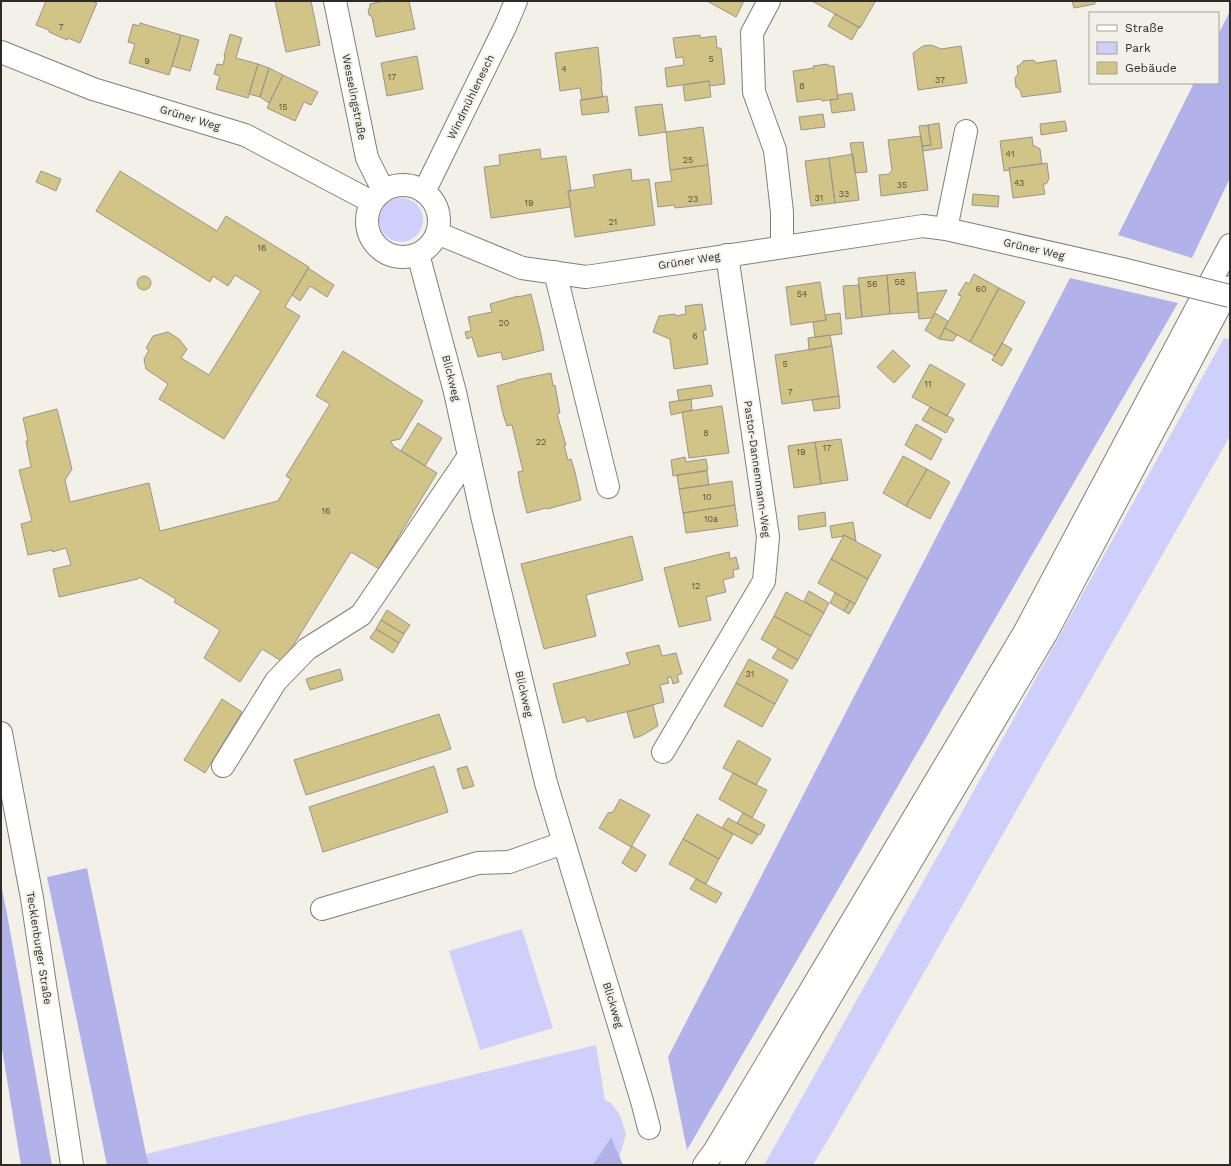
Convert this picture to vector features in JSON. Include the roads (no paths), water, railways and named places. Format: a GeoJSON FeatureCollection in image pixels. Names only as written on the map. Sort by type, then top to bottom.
{"type":"FeatureCollection","features":[{"type":"Feature","properties":{"kind":"main road","name":"Wesselingstraße"},"geometry":{"type":"LineString","coordinates":[[335,1],[367,158],[378,196]]}},
{"type":"Feature","properties":{"kind":"main road","name":"Windmühlenesch"},"geometry":{"type":"LineString","coordinates":[[424,192],[506,25],[516,1]]}},
{"type":"Feature","properties":{"kind":"main road"},"geometry":{"type":"LineString","coordinates":[[769,1],[752,33],[754,92],[775,150],[782,212],[782,247]]}},
{"type":"Feature","properties":{"kind":"main road","name":"Grüner Weg"},"geometry":{"type":"LineString","coordinates":[[1,52],[93,89],[245,135],[378,196]]}},
{"type":"Feature","properties":{"kind":"main road"},"geometry":{"type":"LineString","coordinates":[[946,229],[966,131]]}},
{"type":"Feature","properties":{"kind":"main road"},"geometry":{"type":"LineString","coordinates":[[399,185],[411,186],[424,192],[433,201],[439,218],[437,233],[429,246],[418,254],[406,257],[391,256],[378,248],[369,234],[367,218],[378,196],[399,185]]}},
{"type":"Feature","properties":{"kind":"main road","name":"Grüner Weg"},"geometry":{"type":"LineString","coordinates":[[437,233],[522,268],[586,276],[923,226],[946,229],[1122,269],[1230,296]]}},
{"type":"Feature","properties":{"kind":"main road"},"geometry":{"type":"LineString","coordinates":[[704,1165],[719,1143],[1024,632],[1230,245]]}},
{"type":"Feature","properties":{"kind":"main road","name":"Blickweg"},"geometry":{"type":"LineString","coordinates":[[418,254],[455,392],[482,516],[546,783],[649,1128]]}},
{"type":"Feature","properties":{"kind":"main road","name":"Pastor-Dannenmann-Weg"},"geometry":{"type":"LineString","coordinates":[[663,752],[764,581],[768,537],[727,255]]}},
{"type":"Feature","properties":{"kind":"main road"},"geometry":{"type":"LineString","coordinates":[[555,272],[608,487]]}},
{"type":"Feature","properties":{"kind":"main road"},"geometry":{"type":"LineString","coordinates":[[731,1165],[1046,634],[1230,287]]}},
{"type":"Feature","properties":{"kind":"main road"},"geometry":{"type":"LineString","coordinates":[[223,766],[276,681],[307,649],[361,615],[469,456]]}},
{"type":"Feature","properties":{"kind":"main road","name":"Tecklenburger Straße"},"geometry":{"type":"LineString","coordinates":[[1,733],[32,898],[72,1165]]}},
{"type":"Feature","properties":{"kind":"main road"},"geometry":{"type":"LineString","coordinates":[[322,909],[478,863],[509,862],[564,843]]}}]}
